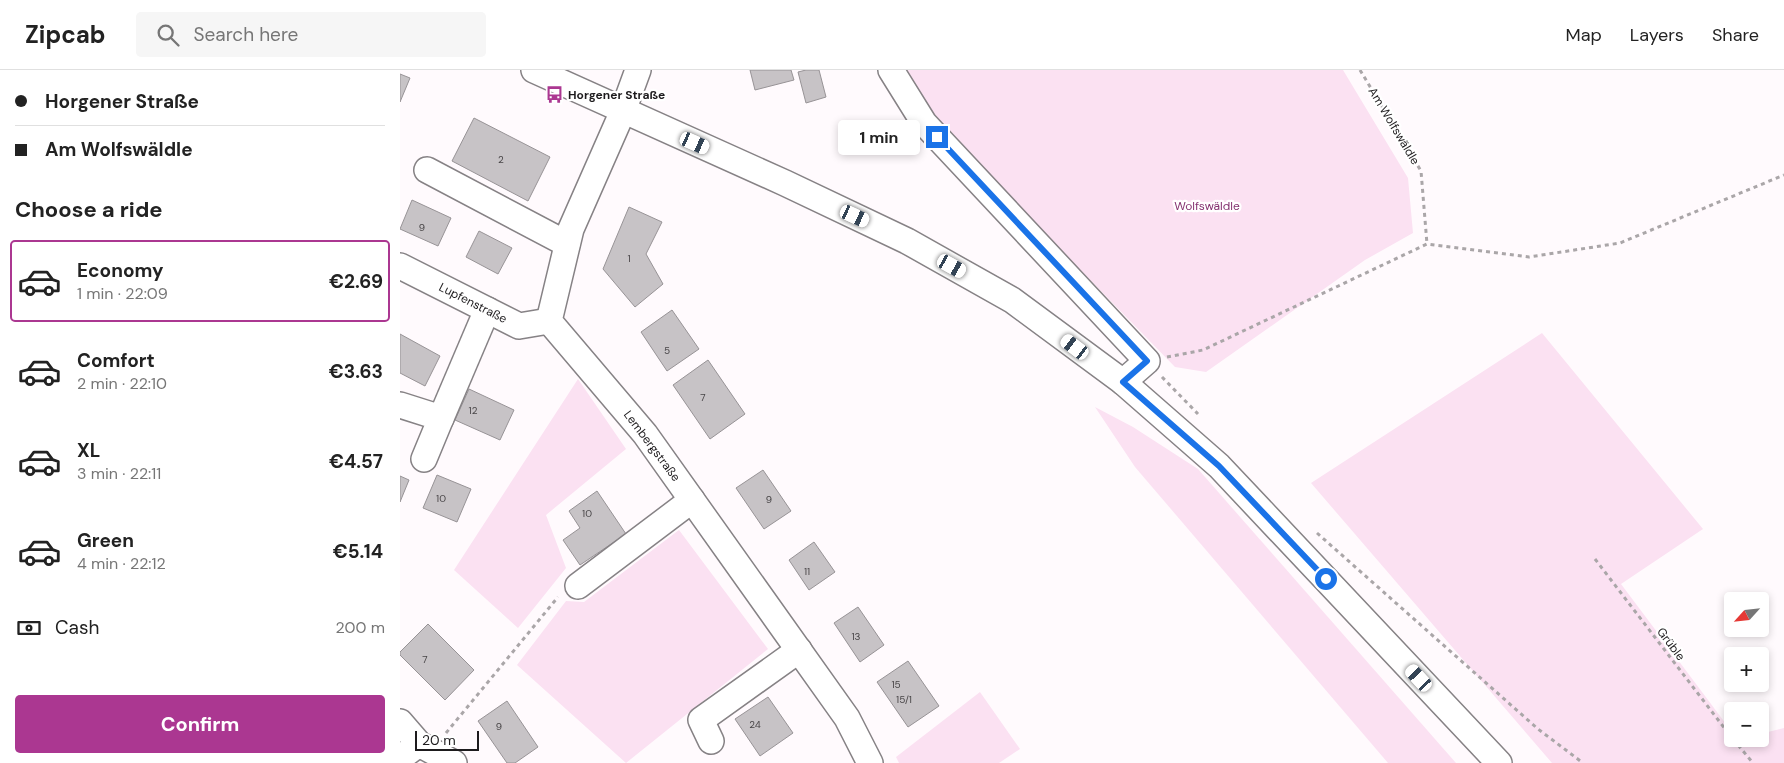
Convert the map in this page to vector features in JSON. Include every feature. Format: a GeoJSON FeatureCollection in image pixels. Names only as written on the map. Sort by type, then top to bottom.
{"type":"FeatureCollection","features":[{"type":"Feature","properties":{"kind":"street"},"geometry":{"type":"LineString","coordinates":[[534,70],[786,183],[907,241],[1012,300],[1123,382],[1219,466],[1499,763]]}},
{"type":"Feature","properties":{"kind":"street"},"geometry":{"type":"LineString","coordinates":[[548,320],[572,229],[623,111],[638,70]]}},
{"type":"Feature","properties":{"kind":"street"},"geometry":{"type":"LineString","coordinates":[[891,70],[924,123],[1147,361],[1123,382]]}},
{"type":"Feature","properties":{"kind":"street"},"geometry":{"type":"LineString","coordinates":[[427,170],[568,244]]}},
{"type":"Feature","properties":{"kind":"street","name":"Lupfenstraße"},"geometry":{"type":"LineString","coordinates":[[400,266],[519,326],[548,320]]}},
{"type":"Feature","properties":{"kind":"street"},"geometry":{"type":"LineString","coordinates":[[424,458],[487,310]]}},
{"type":"Feature","properties":{"kind":"street","name":"Lembergstraße"},"geometry":{"type":"LineString","coordinates":[[548,320],[646,434],[847,718],[870,763]]}},
{"type":"Feature","properties":{"kind":"street"},"geometry":{"type":"LineString","coordinates":[[400,405],[441,418]]}},
{"type":"Feature","properties":{"kind":"street"},"geometry":{"type":"LineString","coordinates":[[578,586],[692,500]]}},
{"type":"Feature","properties":{"kind":"street"},"geometry":{"type":"LineString","coordinates":[[710,741],[702,720],[799,650]]}},
{"type":"Feature","properties":{"kind":"street"},"geometry":{"type":"LineString","coordinates":[[400,722],[417,751],[454,763]]}},
{"type":"Feature","properties":{"kind":"path","name":"Am Wolfswäldle"},"geometry":{"type":"LineString","coordinates":[[1360,70],[1420,171],[1428,244]]}},
{"type":"Feature","properties":{"kind":"path"},"geometry":{"type":"LineString","coordinates":[[1147,361],[1202,350],[1428,244],[1529,257],[1620,243],[1784,175]]}},
{"type":"Feature","properties":{"kind":"path"},"geometry":{"type":"LineString","coordinates":[[1147,361],[1202,418]]}},
{"type":"Feature","properties":{"kind":"path"},"geometry":{"type":"LineString","coordinates":[[1314,531],[1538,729],[1583,763]]}},
{"type":"Feature","properties":{"kind":"path","name":"Grüble"},"geometry":{"type":"LineString","coordinates":[[1595,559],[1724,726]]}},
{"type":"Feature","properties":{"kind":"path"},"geometry":{"type":"LineString","coordinates":[[417,751],[564,590],[578,586]]}},
{"type":"Feature","properties":{"kind":"path","name":"Grüble"},"geometry":{"type":"LineString","coordinates":[[1740,747],[1753,763]]}},
{"type":"Feature","properties":{"kind":"green space","name":"Wolfswäldle"},"geometry":{"type":"Polygon","coordinates":[[[903,70],[1343,70],[1408,178],[1413,233],[1365,260],[1206,372],[1175,367],[934,120],[903,70]]]}},
{"type":"Feature","properties":{"kind":"green space"},"geometry":{"type":"Polygon","coordinates":[[[1542,333],[1703,529],[1621,584],[1724,721],[1724,747],[1769,747],[1769,732],[1784,728],[1784,763],[1552,763],[1311,483],[1542,333]]]}},
{"type":"Feature","properties":{"kind":"green space"},"geometry":{"type":"Polygon","coordinates":[[[578,379],[626,449],[546,515],[566,568],[518,628],[454,570],[578,379]]]}},
{"type":"Feature","properties":{"kind":"green space"},"geometry":{"type":"Polygon","coordinates":[[[1095,407],[1133,427],[1198,469],[1456,763],[1388,763],[1135,467],[1095,407]]]}},
{"type":"Feature","properties":{"kind":"green space"},"geometry":{"type":"Polygon","coordinates":[[[679,530],[768,649],[626,763],[517,665],[566,601],[584,602],[679,530]]]}},
{"type":"Feature","properties":{"kind":"green space"},"geometry":{"type":"Polygon","coordinates":[[[980,692],[1020,749],[999,763],[899,763],[896,757],[980,692]]]}},
{"type":"Feature","properties":{"kind":"building"},"geometry":{"type":"Polygon","coordinates":[[[750,70],[791,70],[794,80],[755,90],[750,70]]]}},
{"type":"Feature","properties":{"kind":"building"},"geometry":{"type":"Polygon","coordinates":[[[819,70],[826,97],[806,103],[798,72],[819,70]]]}},
{"type":"Feature","properties":{"kind":"building"},"geometry":{"type":"Polygon","coordinates":[[[400,74],[410,78],[400,102],[400,74]]]}},
{"type":"Feature","properties":{"kind":"building"},"geometry":{"type":"Polygon","coordinates":[[[474,118],[550,157],[528,201],[452,161],[474,118]]]}},
{"type":"Feature","properties":{"kind":"building"},"geometry":{"type":"Polygon","coordinates":[[[412,200],[451,218],[438,246],[400,229],[412,200]]]}},
{"type":"Feature","properties":{"kind":"building"},"geometry":{"type":"Polygon","coordinates":[[[629,207],[662,222],[646,254],[663,284],[635,307],[603,269],[629,207]]]}},
{"type":"Feature","properties":{"kind":"building"},"geometry":{"type":"Polygon","coordinates":[[[479,231],[512,248],[498,274],[466,257],[479,231]]]}},
{"type":"Feature","properties":{"kind":"building"},"geometry":{"type":"Polygon","coordinates":[[[672,310],[699,349],[667,371],[641,332],[672,310]]]}},
{"type":"Feature","properties":{"kind":"building"},"geometry":{"type":"Polygon","coordinates":[[[400,334],[440,356],[425,386],[400,373],[400,334]]]}},
{"type":"Feature","properties":{"kind":"building"},"geometry":{"type":"Polygon","coordinates":[[[708,360],[745,414],[710,439],[673,385],[708,360]]]}},
{"type":"Feature","properties":{"kind":"building"},"geometry":{"type":"Polygon","coordinates":[[[469,389],[514,410],[500,440],[455,420],[469,389]]]}},
{"type":"Feature","properties":{"kind":"building"},"geometry":{"type":"Polygon","coordinates":[[[763,470],[791,511],[764,529],[736,488],[763,470]]]}},
{"type":"Feature","properties":{"kind":"building"},"geometry":{"type":"Polygon","coordinates":[[[437,475],[471,489],[457,522],[423,508],[437,475]]]}},
{"type":"Feature","properties":{"kind":"building"},"geometry":{"type":"Polygon","coordinates":[[[400,476],[409,480],[400,502],[400,476]]]}},
{"type":"Feature","properties":{"kind":"building"},"geometry":{"type":"Polygon","coordinates":[[[597,491],[626,534],[580,565],[563,540],[580,528],[569,511],[597,491]]]}},
{"type":"Feature","properties":{"kind":"building"},"geometry":{"type":"Polygon","coordinates":[[[814,542],[835,572],[809,590],[789,560],[814,542]]]}},
{"type":"Feature","properties":{"kind":"building"},"geometry":{"type":"Polygon","coordinates":[[[858,607],[884,645],[860,662],[834,623],[858,607]]]}},
{"type":"Feature","properties":{"kind":"building"},"geometry":{"type":"Polygon","coordinates":[[[428,624],[474,670],[445,700],[400,655],[400,652],[428,624]]]}},
{"type":"Feature","properties":{"kind":"building"},"geometry":{"type":"Polygon","coordinates":[[[908,661],[939,706],[908,727],[877,682],[908,661]]]}},
{"type":"Feature","properties":{"kind":"building"},"geometry":{"type":"Polygon","coordinates":[[[768,697],[793,733],[760,756],[735,719],[768,697]]]}},
{"type":"Feature","properties":{"kind":"building"},"geometry":{"type":"Polygon","coordinates":[[[507,701],[538,747],[515,763],[507,763],[478,721],[507,701]]]}},
{"type":"Feature","properties":{"kind":"place","name":"Horgener Straße"},"geometry":{"type":"Point","coordinates":[554,95]}},
{"type":"Feature","properties":{"kind":"route"},"geometry":{"type":"LineString","coordinates":[[937,137],[1147,361],[1123,382],[1219,466],[1326,579]]}}]}
